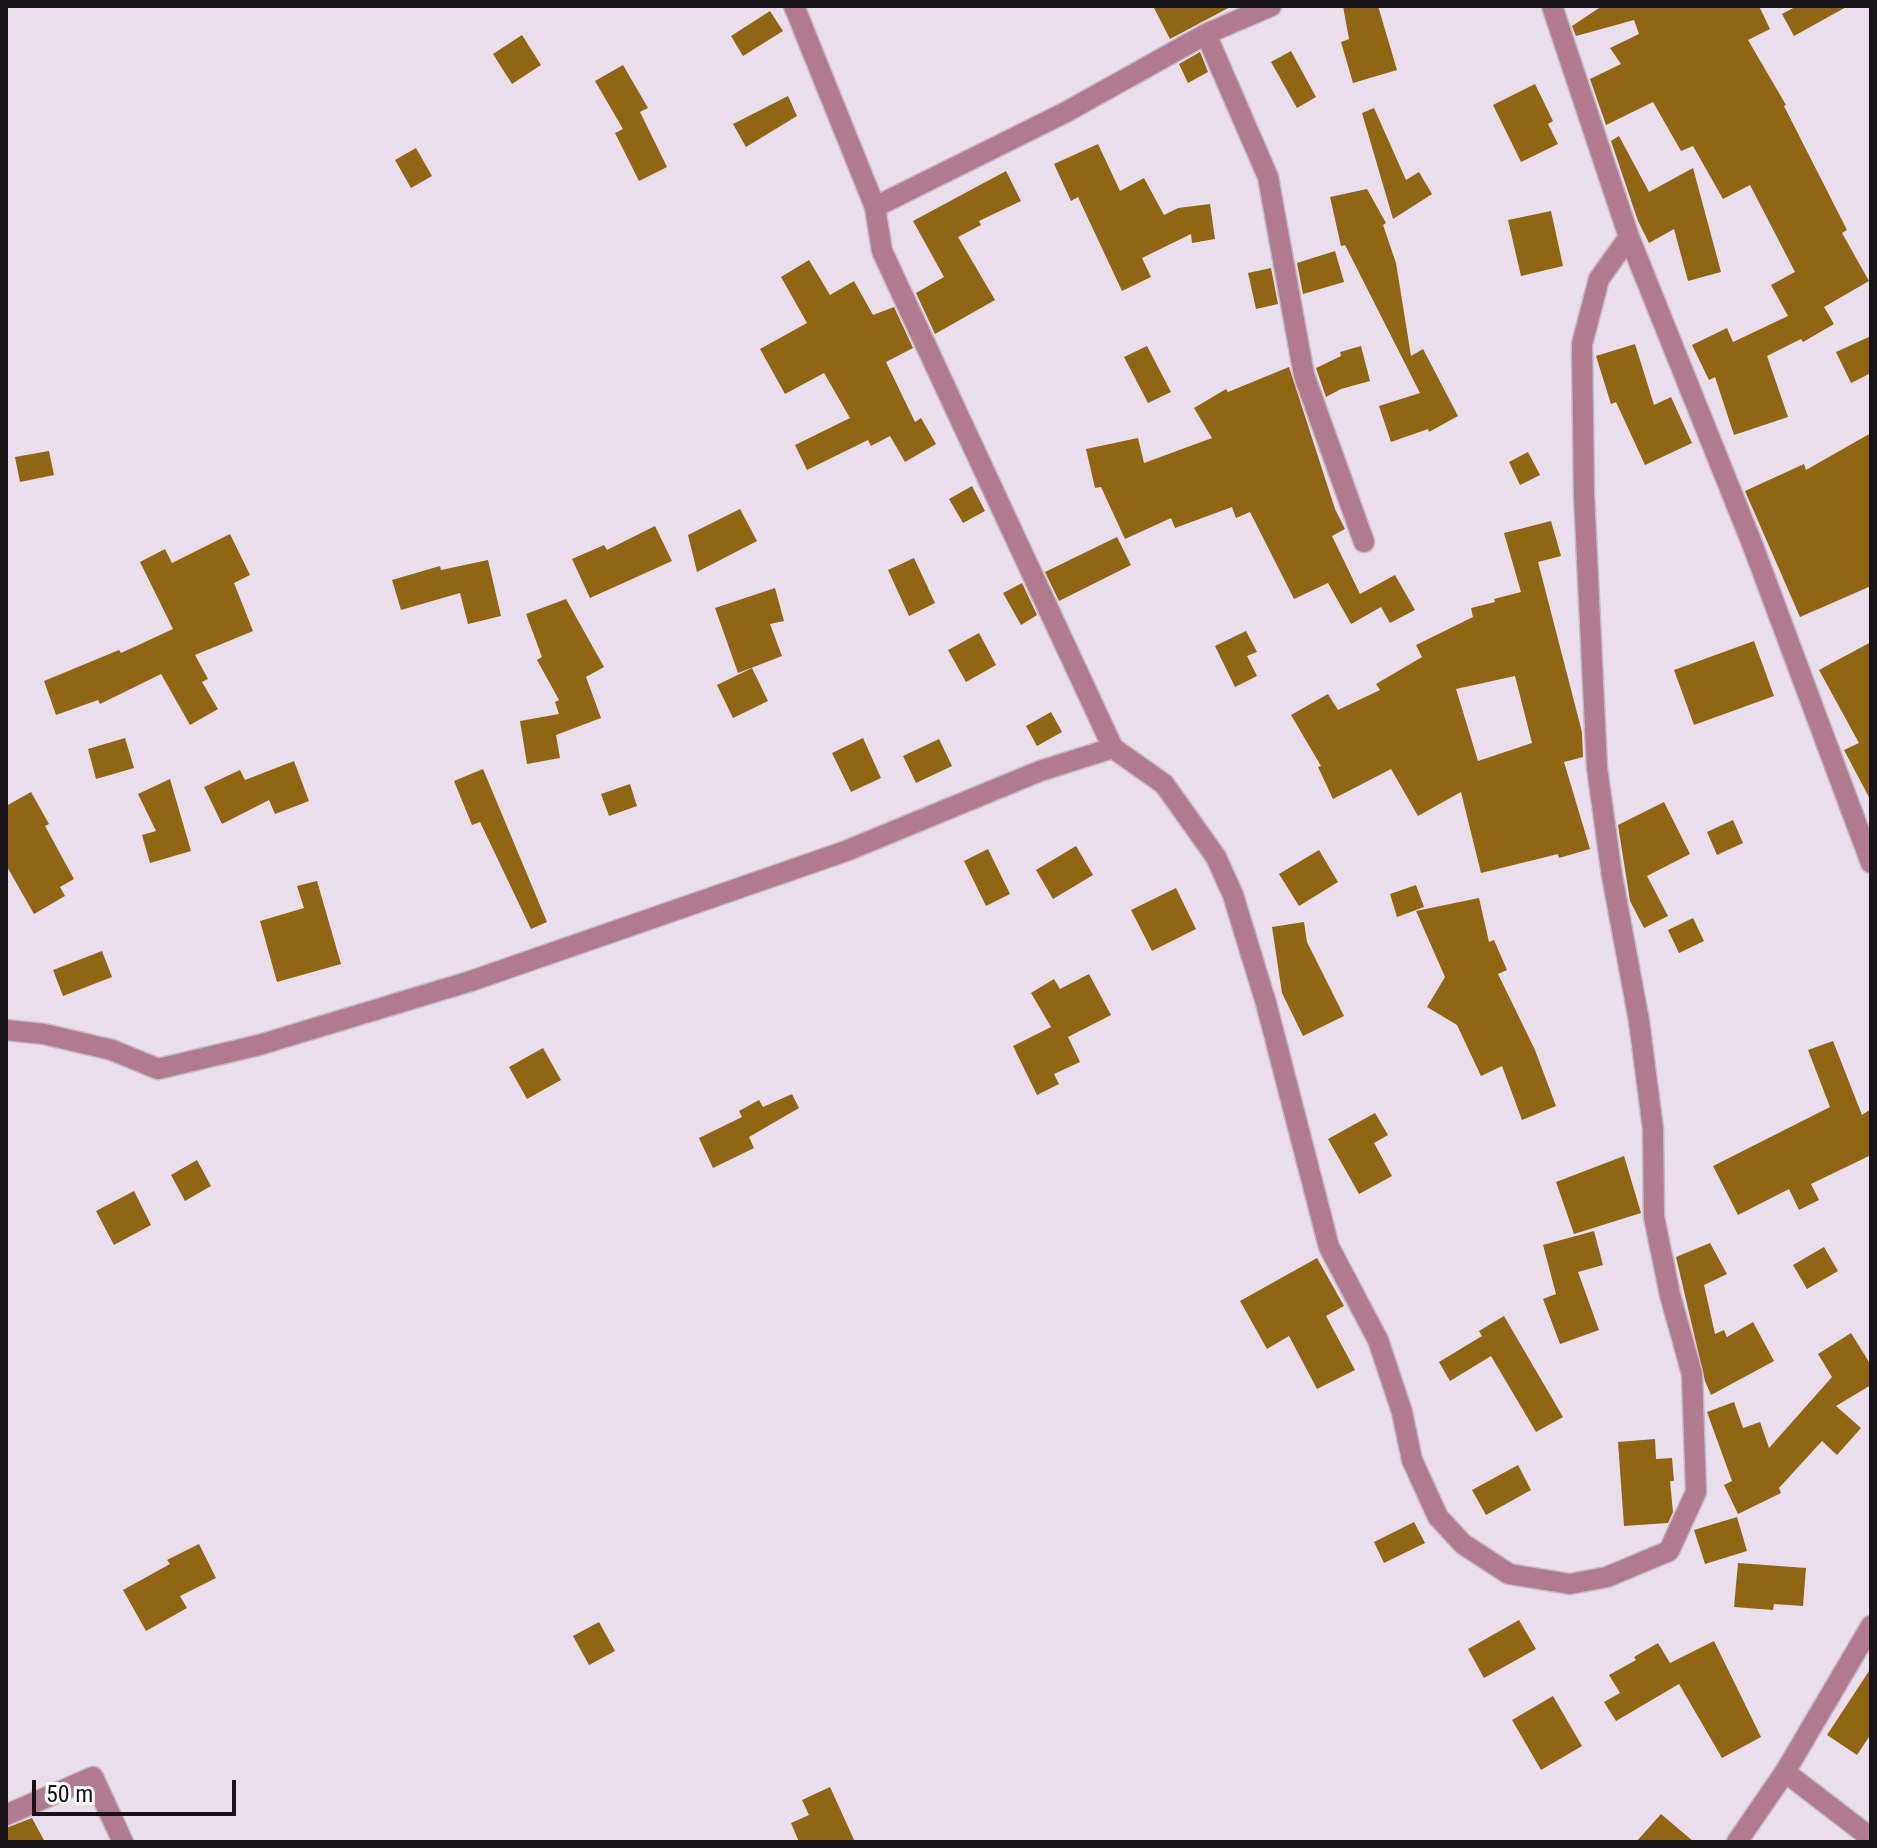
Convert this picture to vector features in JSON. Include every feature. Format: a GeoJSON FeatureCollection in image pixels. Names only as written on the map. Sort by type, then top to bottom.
{"type":"FeatureCollection","features":[{"type":"Feature","properties":{"kind":"street"},"geometry":{"type":"LineString","coordinates":[[794,6],[875,207],[882,251],[1113,748],[1164,784],[1216,857],[1266,1003],[1329,1247],[1378,1340],[1402,1412],[1412,1460],[1438,1517],[1463,1544],[1509,1574],[1570,1584],[1607,1577],[1669,1551],[1696,1492],[1692,1374],[1670,1295],[1654,1217],[1653,1129],[1639,1021],[1612,876],[1597,768],[1584,495],[1582,344],[1599,279],[1629,237]]}},
{"type":"Feature","properties":{"kind":"street"},"geometry":{"type":"LineString","coordinates":[[875,207],[1066,112],[1206,34],[1271,6]]}},
{"type":"Feature","properties":{"kind":"street"},"geometry":{"type":"LineString","coordinates":[[1552,6],[1629,237],[1753,546],[1871,863]]}},
{"type":"Feature","properties":{"kind":"street"},"geometry":{"type":"LineString","coordinates":[[1206,34],[1268,177],[1304,375],[1364,542]]}},
{"type":"Feature","properties":{"kind":"street"},"geometry":{"type":"LineString","coordinates":[[6,1030],[44,1034],[112,1050],[158,1069],[259,1045],[471,981],[846,851],[1040,771],[1113,748]]}},
{"type":"Feature","properties":{"kind":"street"},"geometry":{"type":"LineString","coordinates":[[1737,1842],[1785,1772],[1871,1626]]}},
{"type":"Feature","properties":{"kind":"street"},"geometry":{"type":"LineString","coordinates":[[1785,1772],[1871,1838]]}},
{"type":"Feature","properties":{"kind":"street"},"geometry":{"type":"LineString","coordinates":[[6,1815],[93,1777],[123,1842]]}},
{"type":"Feature","properties":{"kind":"building"},"geometry":{"type":"Polygon","coordinates":[[[1153,6],[1232,6],[1170,39],[1153,6]]]}},
{"type":"Feature","properties":{"kind":"building"},"geometry":{"type":"Polygon","coordinates":[[[1343,6],[1378,6],[1397,70],[1353,83],[1341,42],[1349,39],[1343,6]]]}},
{"type":"Feature","properties":{"kind":"building"},"geometry":{"type":"Polygon","coordinates":[[[1602,6],[1759,6],[1770,29],[1748,40],[1786,105],[1847,230],[1842,233],[1869,281],[1824,307],[1834,324],[1803,342],[1801,339],[1767,356],[1788,417],[1734,435],[1715,377],[1709,380],[1692,345],[1727,328],[1733,342],[1788,316],[1771,285],[1795,272],[1750,185],[1723,199],[1693,146],[1681,151],[1653,102],[1606,125],[1590,79],[1621,64],[1610,48],[1639,34],[1634,20],[1576,36],[1572,26],[1602,6]]]}},
{"type":"Feature","properties":{"kind":"building"},"geometry":{"type":"Polygon","coordinates":[[[1797,6],[1848,6],[1794,36],[1782,14],[1797,6]]]}},
{"type":"Feature","properties":{"kind":"building"},"geometry":{"type":"Polygon","coordinates":[[[770,11],[783,31],[743,56],[731,36],[770,11]]]}},
{"type":"Feature","properties":{"kind":"building"},"geometry":{"type":"Polygon","coordinates":[[[522,35],[541,65],[512,84],[493,54],[522,35]]]}},
{"type":"Feature","properties":{"kind":"building"},"geometry":{"type":"Polygon","coordinates":[[[1291,51],[1316,97],[1297,108],[1271,62],[1291,51]]]}},
{"type":"Feature","properties":{"kind":"building"},"geometry":{"type":"Polygon","coordinates":[[[1200,52],[1208,72],[1188,83],[1179,64],[1200,52]]]}},
{"type":"Feature","properties":{"kind":"building"},"geometry":{"type":"Polygon","coordinates":[[[623,65],[648,108],[640,112],[667,167],[639,181],[615,133],[623,129],[595,81],[623,65]]]}},
{"type":"Feature","properties":{"kind":"building"},"geometry":{"type":"Polygon","coordinates":[[[1535,84],[1553,121],[1548,124],[1558,144],[1521,162],[1493,105],[1535,84]]]}},
{"type":"Feature","properties":{"kind":"building"},"geometry":{"type":"Polygon","coordinates":[[[788,96],[797,116],[746,147],[733,124],[788,96]]]}},
{"type":"Feature","properties":{"kind":"building"},"geometry":{"type":"Polygon","coordinates":[[[1374,108],[1406,180],[1419,172],[1432,194],[1393,219],[1362,113],[1374,108]]]}},
{"type":"Feature","properties":{"kind":"building"},"geometry":{"type":"Polygon","coordinates":[[[1619,136],[1649,192],[1693,168],[1721,272],[1688,281],[1674,229],[1649,243],[1638,221],[1611,141],[1619,136]]]}},
{"type":"Feature","properties":{"kind":"building"},"geometry":{"type":"Polygon","coordinates":[[[1098,144],[1120,191],[1144,178],[1164,215],[1178,208],[1210,204],[1215,239],[1192,243],[1191,234],[1142,258],[1151,277],[1122,291],[1078,197],[1071,201],[1054,164],[1098,144]]]}},
{"type":"Feature","properties":{"kind":"building"},"geometry":{"type":"Polygon","coordinates":[[[416,148],[432,176],[411,188],[395,160],[416,148]]]}},
{"type":"Feature","properties":{"kind":"building"},"geometry":{"type":"Polygon","coordinates":[[[1006,171],[1021,201],[979,221],[981,225],[958,237],[995,300],[935,334],[916,293],[944,277],[913,221],[1006,171]]]}},
{"type":"Feature","properties":{"kind":"building"},"geometry":{"type":"Polygon","coordinates":[[[1367,189],[1386,223],[1383,225],[1396,263],[1411,356],[1423,349],[1458,416],[1429,432],[1428,429],[1391,442],[1379,406],[1420,393],[1345,245],[1341,246],[1330,197],[1367,189]]]}},
{"type":"Feature","properties":{"kind":"building"},"geometry":{"type":"Polygon","coordinates":[[[1551,211],[1563,266],[1521,276],[1508,220],[1551,211]]]}},
{"type":"Feature","properties":{"kind":"building"},"geometry":{"type":"Polygon","coordinates":[[[1335,251],[1344,282],[1303,294],[1297,263],[1335,251]]]}},
{"type":"Feature","properties":{"kind":"building"},"geometry":{"type":"Polygon","coordinates":[[[809,260],[830,295],[854,281],[873,315],[894,307],[913,348],[886,362],[915,422],[921,418],[936,444],[905,462],[890,436],[871,446],[868,440],[807,470],[795,445],[850,418],[824,373],[785,394],[760,349],[807,323],[781,277],[809,260]]]}},
{"type":"Feature","properties":{"kind":"building"},"geometry":{"type":"Polygon","coordinates":[[[1271,268],[1278,304],[1256,309],[1248,273],[1271,268]]]}},
{"type":"Feature","properties":{"kind":"building"},"geometry":{"type":"Polygon","coordinates":[[[1871,336],[1871,373],[1851,383],[1836,352],[1871,336]]]}},
{"type":"Feature","properties":{"kind":"building"},"geometry":{"type":"Polygon","coordinates":[[[1635,344],[1654,405],[1671,397],[1692,443],[1645,465],[1616,402],[1611,404],[1596,356],[1635,344]]]}},
{"type":"Feature","properties":{"kind":"building"},"geometry":{"type":"Polygon","coordinates":[[[1147,346],[1171,392],[1148,403],[1124,357],[1147,346]]]}},
{"type":"Feature","properties":{"kind":"building"},"geometry":{"type":"Polygon","coordinates":[[[1361,346],[1370,381],[1326,397],[1316,368],[1341,356],[1340,352],[1361,346]]]}},
{"type":"Feature","properties":{"kind":"building"},"geometry":{"type":"Polygon","coordinates":[[[1289,367],[1335,509],[1345,529],[1332,536],[1360,594],[1395,575],[1415,610],[1390,623],[1381,607],[1351,624],[1328,583],[1294,599],[1250,512],[1236,518],[1232,507],[1175,528],[1171,518],[1125,539],[1101,487],[1095,488],[1086,449],[1138,438],[1144,463],[1212,438],[1194,408],[1226,389],[1228,392],[1289,367]]]}},
{"type":"Feature","properties":{"kind":"building"},"geometry":{"type":"Polygon","coordinates":[[[1871,433],[1871,586],[1800,617],[1745,491],[1804,464],[1806,470],[1871,433]]]}},
{"type":"Feature","properties":{"kind":"building"},"geometry":{"type":"Polygon","coordinates":[[[49,451],[54,475],[20,482],[15,457],[49,451]]]}},
{"type":"Feature","properties":{"kind":"building"},"geometry":{"type":"Polygon","coordinates":[[[1528,452],[1540,475],[1520,485],[1509,462],[1528,452]]]}},
{"type":"Feature","properties":{"kind":"building"},"geometry":{"type":"Polygon","coordinates":[[[972,486],[985,511],[963,523],[949,499],[972,486]]]}},
{"type":"Feature","properties":{"kind":"building"},"geometry":{"type":"Polygon","coordinates":[[[740,509],[757,541],[697,572],[688,535],[740,509]]]}},
{"type":"Feature","properties":{"kind":"building"},"geometry":{"type":"Polygon","coordinates":[[[1551,521],[1561,556],[1538,562],[1582,732],[1583,757],[1564,762],[1590,849],[1481,873],[1461,792],[1418,816],[1391,769],[1333,799],[1318,767],[1321,766],[1291,715],[1328,694],[1338,710],[1380,690],[1376,684],[1422,657],[1416,645],[1473,617],[1471,608],[1521,592],[1504,533],[1551,521]],[[1515,676],[1456,689],[1478,761],[1532,743],[1515,676]]]}},
{"type":"Feature","properties":{"kind":"building"},"geometry":{"type":"Polygon","coordinates":[[[655,526],[672,561],[590,598],[572,559],[604,545],[607,550],[655,526]]]}},
{"type":"Feature","properties":{"kind":"building"},"geometry":{"type":"Polygon","coordinates":[[[230,534],[250,575],[234,583],[253,631],[195,655],[208,679],[202,682],[218,709],[190,725],[161,674],[100,704],[98,700],[56,715],[44,681],[119,650],[121,653],[173,629],[140,562],[165,549],[172,563],[230,534]]]}},
{"type":"Feature","properties":{"kind":"building"},"geometry":{"type":"Polygon","coordinates":[[[1117,537],[1131,565],[1059,601],[1045,572],[1117,537]]]}},
{"type":"Feature","properties":{"kind":"building"},"geometry":{"type":"Polygon","coordinates":[[[914,558],[935,603],[909,616],[888,570],[914,558]]]}},
{"type":"Feature","properties":{"kind":"building"},"geometry":{"type":"Polygon","coordinates":[[[488,560],[501,616],[468,624],[460,593],[401,610],[392,580],[440,566],[441,570],[488,560]]]}},
{"type":"Feature","properties":{"kind":"building"},"geometry":{"type":"Polygon","coordinates":[[[1022,583],[1037,615],[1021,625],[1003,593],[1022,583]]]}},
{"type":"Feature","properties":{"kind":"building"},"geometry":{"type":"Polygon","coordinates":[[[775,588],[784,621],[770,624],[782,656],[738,673],[715,608],[775,588]]]}},
{"type":"Feature","properties":{"kind":"building"},"geometry":{"type":"Polygon","coordinates":[[[566,599],[604,667],[586,677],[601,718],[556,735],[560,758],[527,764],[520,721],[559,714],[555,702],[559,700],[537,660],[542,657],[526,614],[566,599]]]}},
{"type":"Feature","properties":{"kind":"building"},"geometry":{"type":"Polygon","coordinates":[[[1246,631],[1257,652],[1247,656],[1257,676],[1235,687],[1215,646],[1246,631]]]}},
{"type":"Feature","properties":{"kind":"building"},"geometry":{"type":"Polygon","coordinates":[[[979,633],[996,665],[966,682],[948,650],[979,633]]]}},
{"type":"Feature","properties":{"kind":"building"},"geometry":{"type":"Polygon","coordinates":[[[1754,641],[1774,696],[1694,725],[1674,670],[1754,641]]]}},
{"type":"Feature","properties":{"kind":"building"},"geometry":{"type":"Polygon","coordinates":[[[1871,642],[1871,801],[1844,750],[1859,743],[1819,670],[1871,642]]]}},
{"type":"Feature","properties":{"kind":"building"},"geometry":{"type":"Polygon","coordinates":[[[752,668],[768,701],[733,718],[717,685],[752,668]]]}},
{"type":"Feature","properties":{"kind":"building"},"geometry":{"type":"Polygon","coordinates":[[[1051,712],[1062,732],[1037,746],[1026,726],[1051,712]]]}},
{"type":"Feature","properties":{"kind":"building"},"geometry":{"type":"Polygon","coordinates":[[[125,738],[134,768],[96,779],[88,749],[125,738]]]}},
{"type":"Feature","properties":{"kind":"building"},"geometry":{"type":"Polygon","coordinates":[[[863,738],[881,778],[851,792],[832,753],[863,738]]]}},
{"type":"Feature","properties":{"kind":"building"},"geometry":{"type":"Polygon","coordinates":[[[939,739],[952,766],[916,783],[903,756],[939,739]]]}},
{"type":"Feature","properties":{"kind":"building"},"geometry":{"type":"Polygon","coordinates":[[[294,761],[309,801],[275,814],[269,800],[222,824],[204,787],[240,770],[245,780],[294,761]]]}},
{"type":"Feature","properties":{"kind":"building"},"geometry":{"type":"Polygon","coordinates":[[[483,769],[547,922],[531,929],[480,822],[472,825],[454,781],[483,769]]]}},
{"type":"Feature","properties":{"kind":"building"},"geometry":{"type":"Polygon","coordinates":[[[170,779],[191,851],[150,863],[142,835],[156,831],[138,794],[170,779]]]}},
{"type":"Feature","properties":{"kind":"building"},"geometry":{"type":"Polygon","coordinates":[[[630,784],[637,806],[609,816],[601,794],[630,784]]]}},
{"type":"Feature","properties":{"kind":"building"},"geometry":{"type":"Polygon","coordinates":[[[31,792],[49,824],[45,826],[74,879],[60,887],[65,896],[34,914],[6,865],[6,806],[31,792]]]}},
{"type":"Feature","properties":{"kind":"building"},"geometry":{"type":"Polygon","coordinates":[[[1664,802],[1690,854],[1647,876],[1668,916],[1644,928],[1630,901],[1618,825],[1664,802]]]}},
{"type":"Feature","properties":{"kind":"building"},"geometry":{"type":"Polygon","coordinates":[[[1733,820],[1743,843],[1717,855],[1707,832],[1733,820]]]}},
{"type":"Feature","properties":{"kind":"building"},"geometry":{"type":"Polygon","coordinates":[[[1076,846],[1093,875],[1053,899],[1036,870],[1076,846]]]}},
{"type":"Feature","properties":{"kind":"building"},"geometry":{"type":"Polygon","coordinates":[[[988,849],[1010,894],[986,906],[964,861],[988,849]]]}},
{"type":"Feature","properties":{"kind":"building"},"geometry":{"type":"Polygon","coordinates":[[[1319,850],[1338,882],[1299,906],[1279,874],[1319,850]]]}},
{"type":"Feature","properties":{"kind":"building"},"geometry":{"type":"Polygon","coordinates":[[[317,881],[341,964],[277,982],[260,921],[304,908],[297,886],[317,881]]]}},
{"type":"Feature","properties":{"kind":"building"},"geometry":{"type":"Polygon","coordinates":[[[1416,885],[1424,907],[1397,917],[1390,894],[1416,885]]]}},
{"type":"Feature","properties":{"kind":"building"},"geometry":{"type":"Polygon","coordinates":[[[1176,888],[1196,929],[1152,951],[1131,910],[1176,888]]]}},
{"type":"Feature","properties":{"kind":"building"},"geometry":{"type":"Polygon","coordinates":[[[1479,898],[1489,942],[1494,940],[1507,970],[1498,974],[1535,1050],[1556,1106],[1522,1120],[1502,1066],[1481,1076],[1457,1025],[1427,1007],[1445,977],[1416,911],[1479,898]]]}},
{"type":"Feature","properties":{"kind":"building"},"geometry":{"type":"Polygon","coordinates":[[[1693,918],[1704,941],[1679,953],[1668,930],[1693,918]]]}},
{"type":"Feature","properties":{"kind":"building"},"geometry":{"type":"Polygon","coordinates":[[[1304,922],[1307,942],[1344,1016],[1303,1036],[1282,993],[1272,927],[1304,922]]]}},
{"type":"Feature","properties":{"kind":"building"},"geometry":{"type":"Polygon","coordinates":[[[102,951],[112,977],[63,996],[53,970],[102,951]]]}},
{"type":"Feature","properties":{"kind":"building"},"geometry":{"type":"Polygon","coordinates":[[[1089,974],[1111,1015],[1068,1037],[1080,1062],[1054,1074],[1059,1084],[1037,1095],[1013,1046],[1051,1027],[1031,993],[1054,979],[1060,989],[1089,974]]]}},
{"type":"Feature","properties":{"kind":"building"},"geometry":{"type":"Polygon","coordinates":[[[1833,1041],[1862,1115],[1871,1109],[1871,1155],[1811,1184],[1819,1200],[1799,1210],[1789,1189],[1738,1215],[1713,1166],[1830,1107],[1808,1050],[1833,1041]]]}},
{"type":"Feature","properties":{"kind":"building"},"geometry":{"type":"Polygon","coordinates":[[[543,1048],[561,1080],[527,1099],[509,1067],[543,1048]]]}},
{"type":"Feature","properties":{"kind":"building"},"geometry":{"type":"Polygon","coordinates":[[[792,1094],[799,1108],[749,1137],[754,1148],[713,1168],[699,1138],[742,1117],[739,1111],[759,1100],[763,1107],[792,1094]]]}},
{"type":"Feature","properties":{"kind":"building"},"geometry":{"type":"Polygon","coordinates":[[[1375,1113],[1388,1135],[1374,1143],[1392,1176],[1359,1194],[1328,1139],[1375,1113]]]}},
{"type":"Feature","properties":{"kind":"building"},"geometry":{"type":"Polygon","coordinates":[[[1624,1156],[1641,1213],[1574,1234],[1556,1182],[1624,1156]]]}},
{"type":"Feature","properties":{"kind":"building"},"geometry":{"type":"Polygon","coordinates":[[[197,1160],[211,1186],[185,1201],[171,1175],[197,1160]]]}},
{"type":"Feature","properties":{"kind":"building"},"geometry":{"type":"Polygon","coordinates":[[[134,1191],[151,1225],[114,1245],[96,1211],[134,1191]]]}},
{"type":"Feature","properties":{"kind":"building"},"geometry":{"type":"Polygon","coordinates":[[[1594,1231],[1603,1265],[1578,1272],[1599,1330],[1560,1344],[1543,1299],[1556,1294],[1543,1245],[1594,1231]]]}},
{"type":"Feature","properties":{"kind":"building"},"geometry":{"type":"Polygon","coordinates":[[[1710,1243],[1727,1274],[1704,1285],[1715,1334],[1724,1330],[1727,1337],[1753,1322],[1774,1361],[1711,1395],[1676,1257],[1710,1243]]]}},
{"type":"Feature","properties":{"kind":"building"},"geometry":{"type":"Polygon","coordinates":[[[1824,1247],[1838,1271],[1807,1289],[1793,1265],[1824,1247]]]}},
{"type":"Feature","properties":{"kind":"building"},"geometry":{"type":"Polygon","coordinates":[[[1317,1258],[1344,1306],[1326,1316],[1355,1370],[1317,1389],[1289,1336],[1267,1349],[1240,1301],[1317,1258]]]}},
{"type":"Feature","properties":{"kind":"building"},"geometry":{"type":"Polygon","coordinates":[[[1504,1316],[1563,1417],[1536,1432],[1491,1356],[1450,1381],[1439,1362],[1482,1336],[1479,1331],[1504,1316]]]}},
{"type":"Feature","properties":{"kind":"building"},"geometry":{"type":"Polygon","coordinates":[[[1851,1333],[1871,1365],[1871,1385],[1836,1406],[1861,1428],[1837,1455],[1822,1441],[1779,1488],[1781,1493],[1738,1514],[1724,1485],[1732,1481],[1707,1412],[1734,1402],[1743,1428],[1760,1422],[1769,1448],[1832,1377],[1818,1354],[1851,1333]]]}},
{"type":"Feature","properties":{"kind":"building"},"geometry":{"type":"Polygon","coordinates":[[[1655,1439],[1656,1459],[1672,1458],[1674,1481],[1670,1481],[1673,1512],[1668,1523],[1624,1526],[1618,1442],[1655,1439]]]}},
{"type":"Feature","properties":{"kind":"building"},"geometry":{"type":"Polygon","coordinates":[[[1518,1465],[1531,1490],[1486,1515],[1472,1490],[1518,1465]]]}},
{"type":"Feature","properties":{"kind":"building"},"geometry":{"type":"Polygon","coordinates":[[[1737,1517],[1747,1551],[1705,1564],[1694,1530],[1737,1517]]]}},
{"type":"Feature","properties":{"kind":"building"},"geometry":{"type":"Polygon","coordinates":[[[1414,1522],[1425,1543],[1384,1563],[1374,1542],[1414,1522]]]}},
{"type":"Feature","properties":{"kind":"building"},"geometry":{"type":"Polygon","coordinates":[[[199,1544],[216,1578],[180,1596],[187,1608],[146,1631],[123,1590],[170,1564],[167,1560],[199,1544]]]}},
{"type":"Feature","properties":{"kind":"building"},"geometry":{"type":"Polygon","coordinates":[[[1738,1563],[1806,1568],[1803,1606],[1774,1604],[1773,1610],[1734,1607],[1738,1563]]]}},
{"type":"Feature","properties":{"kind":"building"},"geometry":{"type":"Polygon","coordinates":[[[1519,1620],[1536,1649],[1484,1678],[1468,1649],[1519,1620]]]}},
{"type":"Feature","properties":{"kind":"building"},"geometry":{"type":"Polygon","coordinates":[[[599,1622],[615,1651],[589,1665],[573,1636],[599,1622]]]}},
{"type":"Feature","properties":{"kind":"building"},"geometry":{"type":"Polygon","coordinates":[[[1714,1641],[1761,1737],[1722,1758],[1679,1684],[1616,1721],[1604,1702],[1620,1693],[1609,1675],[1658,1643],[1670,1663],[1714,1641]]]}},
{"type":"Feature","properties":{"kind":"building"},"geometry":{"type":"Polygon","coordinates":[[[1871,1668],[1871,1734],[1857,1755],[1827,1735],[1871,1668]]]}},
{"type":"Feature","properties":{"kind":"building"},"geometry":{"type":"Polygon","coordinates":[[[1553,1696],[1582,1746],[1541,1770],[1512,1720],[1553,1696]]]}},
{"type":"Feature","properties":{"kind":"building"},"geometry":{"type":"Polygon","coordinates":[[[830,1787],[855,1842],[799,1842],[791,1823],[809,1815],[802,1800],[830,1787]]]}},
{"type":"Feature","properties":{"kind":"building"},"geometry":{"type":"Polygon","coordinates":[[[1661,1814],[1694,1842],[1636,1842],[1661,1814]]]}},
{"type":"Feature","properties":{"kind":"building"},"geometry":{"type":"Polygon","coordinates":[[[32,1818],[45,1842],[6,1842],[6,1828],[32,1818]]]}}]}
